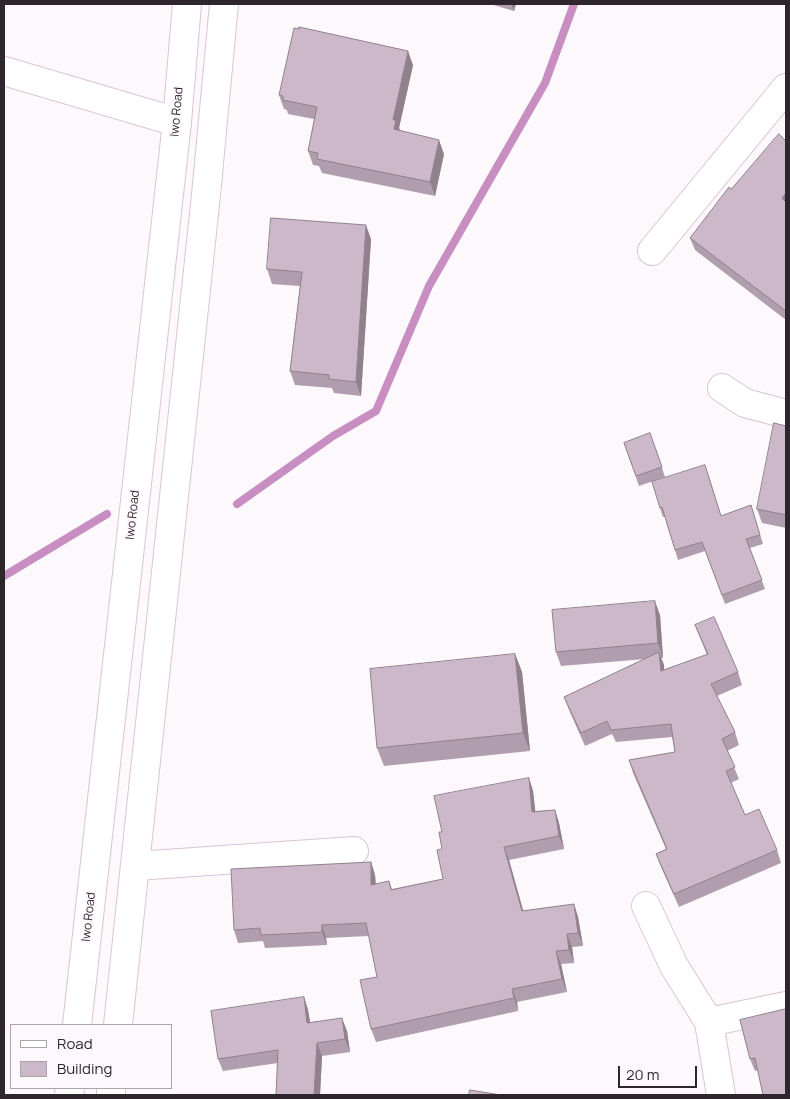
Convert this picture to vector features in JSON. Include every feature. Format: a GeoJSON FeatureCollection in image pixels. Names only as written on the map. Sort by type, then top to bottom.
{"type":"FeatureCollection","features":[{"type":"Feature","properties":{"kind":"main road","name":"Iwo Road"},"geometry":{"type":"LineString","coordinates":[[77,1024],[177,122],[187,4]]}},
{"type":"Feature","properties":{"kind":"main road"},"geometry":{"type":"LineString","coordinates":[[118,1024],[224,4]]}},
{"type":"Feature","properties":{"kind":"main road"},"geometry":{"type":"LineString","coordinates":[[4,71],[177,122]]}},
{"type":"Feature","properties":{"kind":"main road"},"geometry":{"type":"LineString","coordinates":[[652,251],[786,88]]}},
{"type":"Feature","properties":{"kind":"main road"},"geometry":{"type":"LineString","coordinates":[[722,388],[745,403],[786,414]]}},
{"type":"Feature","properties":{"kind":"main road"},"geometry":{"type":"LineString","coordinates":[[136,866],[354,851]]}},
{"type":"Feature","properties":{"kind":"main road"},"geometry":{"type":"LineString","coordinates":[[646,906],[674,966],[709,1022],[721,1095]]}},
{"type":"Feature","properties":{"kind":"main road"},"geometry":{"type":"LineString","coordinates":[[709,1022],[786,1006]]}},
{"type":"Feature","properties":{"kind":"building"},"geometry":{"type":"Polygon","coordinates":[[[299,27],[408,51],[393,120],[396,120],[394,129],[439,140],[430,182],[317,159],[318,153],[308,151],[317,107],[283,100],[283,96],[279,95],[294,28],[299,29],[299,27]]]}},
{"type":"Feature","properties":{"kind":"building"},"geometry":{"type":"Polygon","coordinates":[[[779,134],[786,141],[786,193],[782,198],[786,202],[786,311],[690,238],[729,187],[731,189],[779,134]]]}},
{"type":"Feature","properties":{"kind":"building"},"geometry":{"type":"Polygon","coordinates":[[[271,218],[366,225],[356,382],[329,379],[329,375],[290,371],[302,272],[267,269],[271,218]]]}},
{"type":"Feature","properties":{"kind":"building"},"geometry":{"type":"Polygon","coordinates":[[[774,423],[786,426],[786,515],[757,509],[774,423]]]}},
{"type":"Feature","properties":{"kind":"building"},"geometry":{"type":"Polygon","coordinates":[[[650,433],[662,467],[636,476],[624,443],[650,433]]]}},
{"type":"Feature","properties":{"kind":"building"},"geometry":{"type":"Polygon","coordinates":[[[705,465],[721,516],[751,505],[760,535],[746,539],[762,580],[722,595],[702,542],[675,550],[652,482],[705,465]]]}},
{"type":"Feature","properties":{"kind":"building"},"geometry":{"type":"Polygon","coordinates":[[[655,601],[658,643],[556,652],[552,610],[655,601]]]}},
{"type":"Feature","properties":{"kind":"building"},"geometry":{"type":"Polygon","coordinates":[[[714,617],[738,672],[711,684],[735,732],[722,739],[735,767],[726,771],[745,815],[759,809],[777,850],[674,894],[656,854],[667,849],[629,760],[675,752],[671,724],[611,730],[607,721],[581,733],[564,697],[659,652],[661,671],[708,654],[695,625],[714,617]]]}},
{"type":"Feature","properties":{"kind":"building"},"geometry":{"type":"Polygon","coordinates":[[[515,654],[523,733],[377,748],[370,669],[515,654]]]}},
{"type":"Feature","properties":{"kind":"building"},"geometry":{"type":"Polygon","coordinates":[[[529,778],[532,812],[555,810],[559,836],[504,847],[522,911],[574,904],[578,933],[567,934],[569,950],[556,951],[562,979],[512,989],[514,998],[371,1029],[360,980],[377,977],[366,923],[322,925],[322,932],[261,935],[260,928],[234,930],[231,869],[371,862],[371,885],[389,881],[391,890],[443,879],[437,850],[442,849],[439,832],[442,832],[434,796],[529,778]]]}},
{"type":"Feature","properties":{"kind":"building"},"geometry":{"type":"Polygon","coordinates":[[[304,997],[307,1023],[342,1018],[345,1039],[317,1043],[314,1095],[276,1095],[278,1050],[218,1059],[211,1011],[304,997]]]}},
{"type":"Feature","properties":{"kind":"building"},"geometry":{"type":"Polygon","coordinates":[[[786,1009],[786,1095],[763,1095],[755,1058],[750,1059],[740,1020],[786,1009]]]}},
{"type":"Feature","properties":{"kind":"building"},"geometry":{"type":"Polygon","coordinates":[[[470,1090],[501,1095],[469,1095],[470,1090]]]}},
{"type":"Feature","properties":{"kind":"waterway"},"geometry":{"type":"LineString","coordinates":[[237,504],[333,436],[376,411],[429,286],[545,83],[574,4]]}},
{"type":"Feature","properties":{"kind":"waterway"},"geometry":{"type":"LineString","coordinates":[[4,576],[107,514]]}}]}
